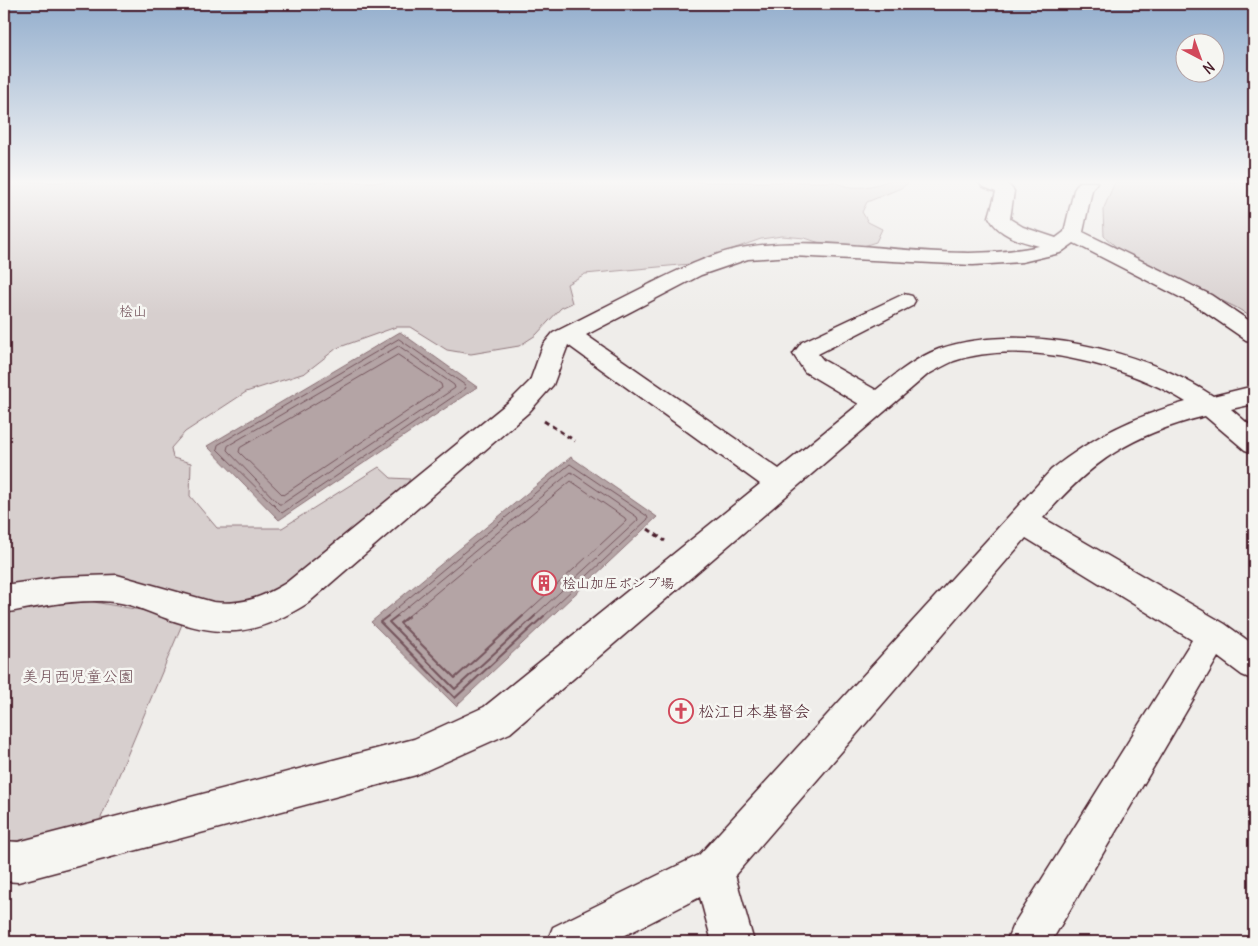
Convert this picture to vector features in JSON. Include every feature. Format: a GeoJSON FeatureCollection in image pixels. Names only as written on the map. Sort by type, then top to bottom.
{"type":"FeatureCollection","features":[{"type":"Feature","properties":{"kind":"street"},"geometry":{"type":"LineString","coordinates":[[1006,226],[1012,230],[1066,240],[1203,300],[1254,335]]}},
{"type":"Feature","properties":{"kind":"street"},"geometry":{"type":"LineString","coordinates":[[4,599],[92,589],[119,589],[188,612],[221,618],[247,618],[265,612],[297,592],[520,406],[541,385],[555,345],[569,334],[694,271],[747,253],[792,250],[973,259],[1032,255],[1066,240],[1071,226]]}},
{"type":"Feature","properties":{"kind":"street"},"geometry":{"type":"LineString","coordinates":[[878,403],[814,366],[805,354],[810,348],[904,300]]}},
{"type":"Feature","properties":{"kind":"street"},"geometry":{"type":"LineString","coordinates":[[569,334],[781,485]]}},
{"type":"Feature","properties":{"kind":"street"},"geometry":{"type":"LineString","coordinates":[[4,861],[18,862],[416,757],[497,720],[932,360],[970,349],[1019,347],[1078,354],[1123,364],[1186,391],[1209,406],[1254,443]]}},
{"type":"Feature","properties":{"kind":"street"},"geometry":{"type":"LineString","coordinates":[[568,942],[712,869],[1024,522],[1061,478],[1109,442],[1158,420],[1254,395]]}},
{"type":"Feature","properties":{"kind":"street"},"geometry":{"type":"LineString","coordinates":[[1024,522],[1213,635],[1254,664]]}},
{"type":"Feature","properties":{"kind":"street"},"geometry":{"type":"LineString","coordinates":[[1027,942],[1213,635]]}},
{"type":"Feature","properties":{"kind":"street"},"geometry":{"type":"LineString","coordinates":[[712,869],[733,942]]}},
{"type":"Feature","properties":{"kind":"path"},"geometry":{"type":"LineString","coordinates":[[520,406],[575,441]]}},
{"type":"Feature","properties":{"kind":"green space","name":"桧山"},"geometry":{"type":"Polygon","coordinates":[[[4,226],[876,226],[882,229],[876,242],[863,246],[826,245],[805,238],[782,236],[761,239],[690,264],[585,274],[567,284],[572,303],[561,308],[536,335],[519,346],[471,354],[447,350],[410,327],[396,327],[337,348],[305,373],[246,392],[185,432],[171,448],[173,458],[191,463],[190,496],[217,528],[282,528],[379,467],[391,478],[410,479],[398,498],[291,584],[242,607],[22,589],[4,592],[4,226]]]}},
{"type":"Feature","properties":{"kind":"green space"},"geometry":{"type":"Polygon","coordinates":[[[1104,226],[1254,226],[1254,319],[1237,308],[1122,252],[1104,236],[1104,226]]]}},
{"type":"Feature","properties":{"kind":"green space","name":"美月西児童公園"},"geometry":{"type":"Polygon","coordinates":[[[88,601],[152,612],[183,622],[98,825],[28,840],[4,841],[4,608],[88,601]]]}},
{"type":"Feature","properties":{"kind":"water"},"geometry":{"type":"Polygon","coordinates":[[[400,332],[477,387],[279,520],[207,446],[400,332]]]}},
{"type":"Feature","properties":{"kind":"water","name":"桧山加圧ポンプ場"},"geometry":{"type":"Polygon","coordinates":[[[571,457],[657,517],[456,706],[371,622],[571,457]]]}},
{"type":"Feature","properties":{"kind":"place","name":"桧山加圧ポンプ場"},"geometry":{"type":"Point","coordinates":[544,583]}},
{"type":"Feature","properties":{"kind":"place","name":"松江日本基督会"},"geometry":{"type":"Point","coordinates":[681,711]}}]}
